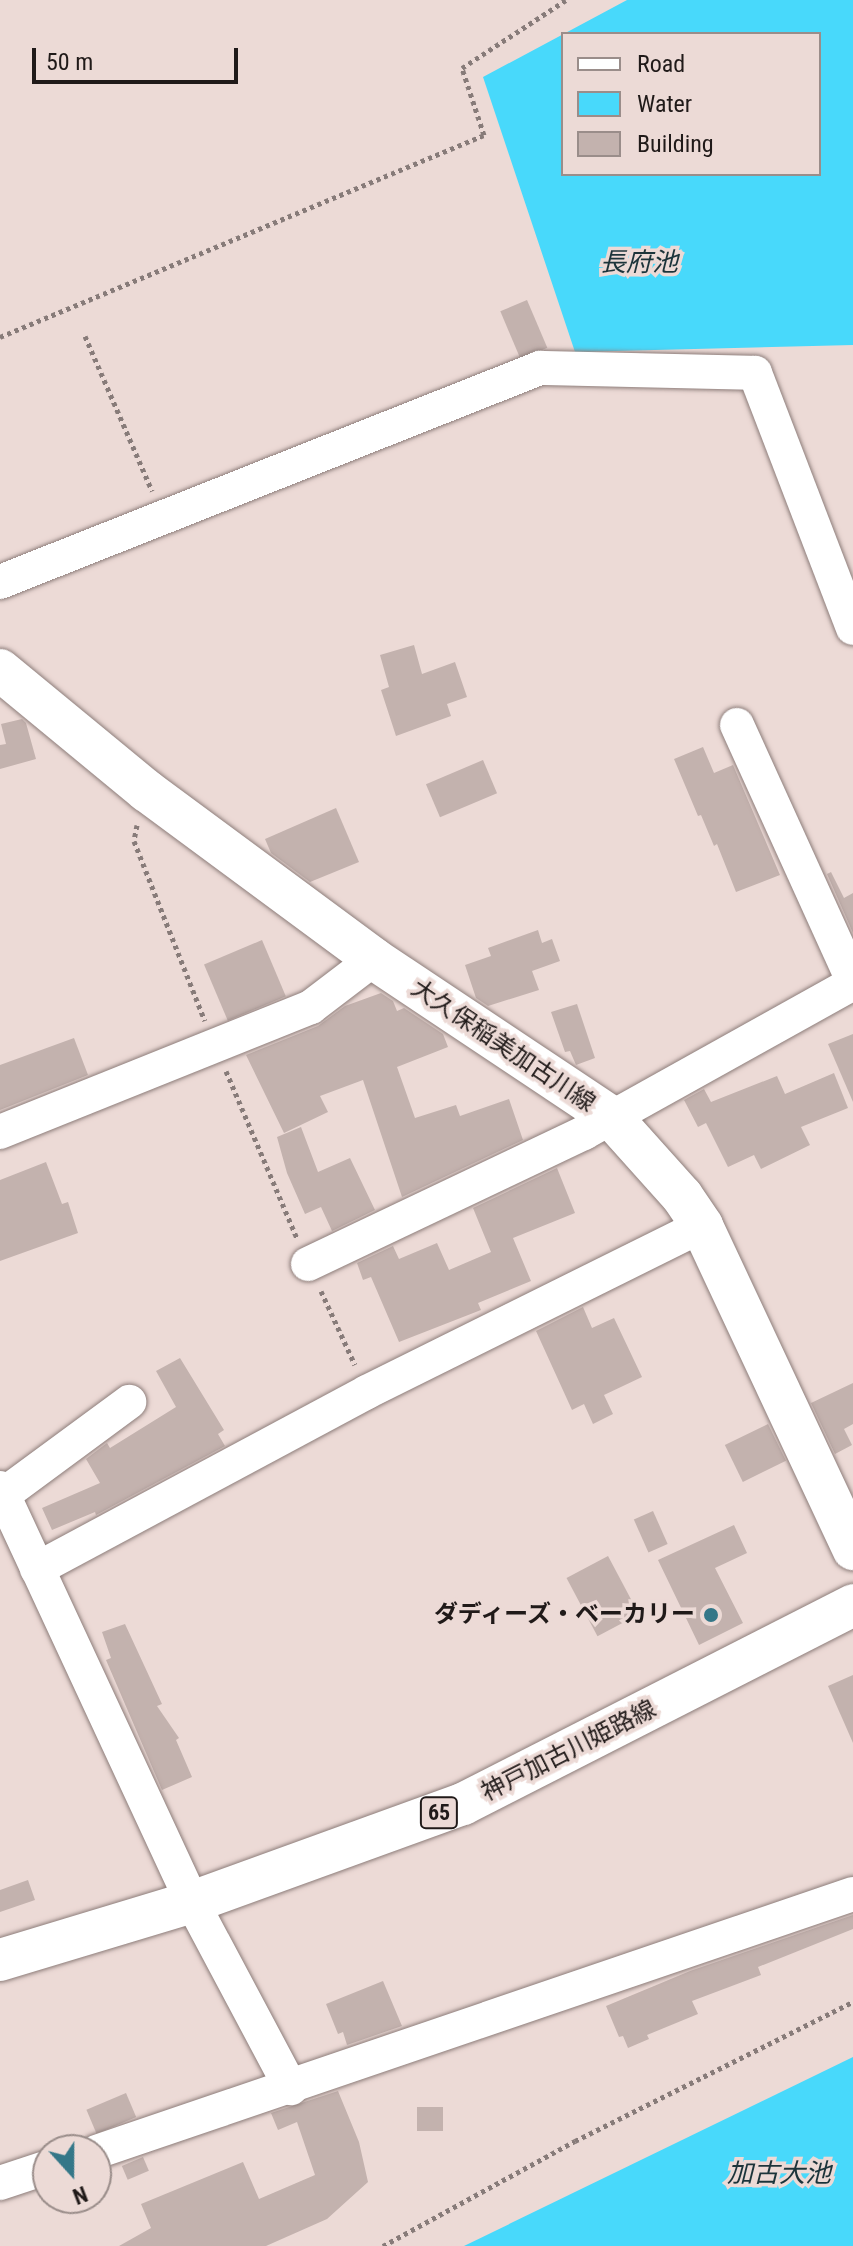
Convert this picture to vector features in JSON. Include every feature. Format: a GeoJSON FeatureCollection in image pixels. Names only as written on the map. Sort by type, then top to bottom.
{"type":"FeatureCollection","features":[{"type":"Feature","properties":{"kind":"main road","name":"大久保稲美加古川線"},"geometry":{"type":"LineString","coordinates":[[0,670],[147,791],[374,959],[612,1118],[682,1196],[702,1226],[853,1549]]}},
{"type":"Feature","properties":{"kind":"main road","name":"神戸加古川姫路線"},"geometry":{"type":"LineString","coordinates":[[0,1960],[192,1902],[463,1804],[853,1605]]}},
{"type":"Feature","properties":{"kind":"street"},"geometry":{"type":"LineString","coordinates":[[0,582],[540,368],[755,373],[853,628]]}},
{"type":"Feature","properties":{"kind":"street"},"geometry":{"type":"LineString","coordinates":[[308,1264],[612,1118],[853,982],[737,725]]}},
{"type":"Feature","properties":{"kind":"street"},"geometry":{"type":"LineString","coordinates":[[0,1132],[311,1007],[374,959]]}},
{"type":"Feature","properties":{"kind":"street"},"geometry":{"type":"LineString","coordinates":[[37,1569],[367,1392],[702,1226]]}},
{"type":"Feature","properties":{"kind":"street"},"geometry":{"type":"LineString","coordinates":[[129,1402],[2,1491],[192,1902],[291,2088]]}},
{"type":"Feature","properties":{"kind":"street"},"geometry":{"type":"LineString","coordinates":[[112,2147],[853,1894]]}},
{"type":"Feature","properties":{"kind":"street"},"geometry":{"type":"LineString","coordinates":[[0,2183],[32,2172]]}},
{"type":"Feature","properties":{"kind":"path"},"geometry":{"type":"LineString","coordinates":[[0,337],[484,135],[462,68],[566,0]]}},
{"type":"Feature","properties":{"kind":"path"},"geometry":{"type":"LineString","coordinates":[[85,336],[163,517]]}},
{"type":"Feature","properties":{"kind":"path"},"geometry":{"type":"LineString","coordinates":[[147,791],[134,841],[215,1046],[308,1264],[367,1392]]}},
{"type":"Feature","properties":{"kind":"path"},"geometry":{"type":"LineString","coordinates":[[383,2246],[575,2141],[853,2002]]}},
{"type":"Feature","properties":{"kind":"water","name":"長府池"},"geometry":{"type":"Polygon","coordinates":[[[627,0],[853,0],[853,345],[575,352],[483,77],[561,35],[561,176],[821,176],[821,32],[567,32],[627,0]]]}},
{"type":"Feature","properties":{"kind":"water","name":"加古大池"},"geometry":{"type":"Polygon","coordinates":[[[853,2057],[853,2246],[464,2246],[853,2057]]]}},
{"type":"Feature","properties":{"kind":"building"},"geometry":{"type":"Polygon","coordinates":[[[527,300],[547,348],[521,359],[500,311],[527,300]]]}},
{"type":"Feature","properties":{"kind":"building"},"geometry":{"type":"Polygon","coordinates":[[[414,645],[422,674],[455,662],[467,697],[447,704],[451,716],[396,736],[381,690],[389,687],[380,655],[414,645]]]}},
{"type":"Feature","properties":{"kind":"building"},"geometry":{"type":"Polygon","coordinates":[[[22,719],[26,723],[36,759],[0,769],[0,745],[6,744],[1,724],[22,719]]]}},
{"type":"Feature","properties":{"kind":"building"},"geometry":{"type":"Polygon","coordinates":[[[703,747],[714,773],[733,765],[780,875],[736,892],[717,844],[714,846],[701,815],[698,816],[674,759],[703,747]]]}},
{"type":"Feature","properties":{"kind":"building"},"geometry":{"type":"Polygon","coordinates":[[[483,760],[497,793],[440,817],[426,784],[483,760]]]}},
{"type":"Feature","properties":{"kind":"building"},"geometry":{"type":"Polygon","coordinates":[[[336,808],[359,862],[310,882],[271,853],[265,839],[336,808]]]}},
{"type":"Feature","properties":{"kind":"building"},"geometry":{"type":"Polygon","coordinates":[[[831,872],[844,898],[853,893],[853,933],[827,874],[831,872]]]}},
{"type":"Feature","properties":{"kind":"building"},"geometry":{"type":"Polygon","coordinates":[[[538,930],[542,943],[552,939],[560,961],[532,971],[539,990],[488,1006],[476,998],[465,965],[491,956],[488,948],[538,930]]]}},
{"type":"Feature","properties":{"kind":"building"},"geometry":{"type":"Polygon","coordinates":[[[262,940],[286,996],[228,1021],[204,965],[262,940]]]}},
{"type":"Feature","properties":{"kind":"building"},"geometry":{"type":"Polygon","coordinates":[[[381,993],[393,1001],[397,1011],[404,1008],[443,1034],[448,1047],[397,1067],[415,1118],[456,1105],[460,1116],[509,1099],[523,1140],[402,1197],[363,1080],[320,1096],[328,1112],[284,1133],[246,1055],[318,1026],[345,1006],[381,993]]]}},
{"type":"Feature","properties":{"kind":"building"},"geometry":{"type":"Polygon","coordinates":[[[577,1004],[595,1058],[576,1065],[570,1051],[565,1052],[551,1012],[577,1004]]]}},
{"type":"Feature","properties":{"kind":"building"},"geometry":{"type":"Polygon","coordinates":[[[853,1034],[853,1102],[828,1044],[853,1034]]]}},
{"type":"Feature","properties":{"kind":"building"},"geometry":{"type":"Polygon","coordinates":[[[74,1038],[88,1075],[0,1110],[0,1065],[74,1038]]]}},
{"type":"Feature","properties":{"kind":"building"},"geometry":{"type":"Polygon","coordinates":[[[834,1073],[848,1108],[801,1127],[810,1145],[761,1169],[754,1155],[728,1167],[706,1123],[698,1127],[684,1100],[704,1089],[711,1102],[777,1076],[785,1094],[834,1073]]]}},
{"type":"Feature","properties":{"kind":"building"},"geometry":{"type":"Polygon","coordinates":[[[301,1127],[318,1172],[350,1158],[375,1210],[332,1231],[321,1207],[305,1214],[287,1173],[277,1137],[301,1127]]]}},
{"type":"Feature","properties":{"kind":"building"},"geometry":{"type":"Polygon","coordinates":[[[46,1162],[62,1204],[68,1202],[78,1233],[0,1261],[0,1180],[46,1162]]]}},
{"type":"Feature","properties":{"kind":"building"},"geometry":{"type":"Polygon","coordinates":[[[557,1168],[575,1213],[513,1238],[531,1281],[478,1303],[481,1310],[399,1342],[371,1277],[363,1280],[357,1263],[393,1246],[399,1259],[437,1243],[449,1270],[491,1252],[473,1208],[557,1168]]]}},
{"type":"Feature","properties":{"kind":"building"},"geometry":{"type":"Polygon","coordinates":[[[583,1307],[592,1328],[614,1318],[642,1377],[604,1395],[613,1414],[593,1424],[584,1404],[572,1410],[536,1331],[583,1307]]]}},
{"type":"Feature","properties":{"kind":"building"},"geometry":{"type":"Polygon","coordinates":[[[180,1358],[224,1430],[218,1434],[225,1446],[96,1515],[95,1512],[52,1530],[42,1508],[100,1483],[86,1459],[107,1443],[110,1448],[176,1407],[156,1371],[180,1358]]]}},
{"type":"Feature","properties":{"kind":"building"},"geometry":{"type":"Polygon","coordinates":[[[853,1383],[853,1424],[844,1429],[852,1445],[835,1454],[811,1403],[853,1383]]]}},
{"type":"Feature","properties":{"kind":"building"},"geometry":{"type":"Polygon","coordinates":[[[768,1424],[786,1461],[743,1482],[725,1445],[768,1424]]]}},
{"type":"Feature","properties":{"kind":"building"},"geometry":{"type":"Polygon","coordinates":[[[653,1511],[668,1544],[648,1552],[634,1520],[653,1511]]]}},
{"type":"Feature","properties":{"kind":"building"},"geometry":{"type":"Polygon","coordinates":[[[734,1525],[747,1553],[715,1568],[743,1623],[699,1645],[658,1560],[734,1525]]]}},
{"type":"Feature","properties":{"kind":"building"},"geometry":{"type":"Polygon","coordinates":[[[608,1556],[639,1614],[597,1636],[567,1578],[608,1556]]]}},
{"type":"Feature","properties":{"kind":"building"},"geometry":{"type":"Polygon","coordinates":[[[125,1624],[162,1704],[157,1706],[179,1738],[176,1740],[192,1777],[162,1790],[106,1660],[111,1658],[102,1632],[125,1624]]]}},
{"type":"Feature","properties":{"kind":"building"},"geometry":{"type":"Polygon","coordinates":[[[853,1675],[853,1743],[828,1686],[853,1675]]]}},
{"type":"Feature","properties":{"kind":"building"},"geometry":{"type":"Polygon","coordinates":[[[28,1880],[35,1900],[0,1912],[0,1890],[28,1880]]]}},
{"type":"Feature","properties":{"kind":"building"},"geometry":{"type":"Polygon","coordinates":[[[853,1915],[853,1929],[758,1967],[761,1975],[692,2001],[698,2014],[647,2035],[649,2039],[628,2048],[623,2036],[619,2037],[606,2006],[690,1971],[853,1915]]]}},
{"type":"Feature","properties":{"kind":"building"},"geometry":{"type":"Polygon","coordinates":[[[383,1981],[402,2026],[347,2045],[343,2032],[338,2034],[326,2004],[383,1981]]]}},
{"type":"Feature","properties":{"kind":"building"},"geometry":{"type":"Polygon","coordinates":[[[338,2091],[359,2142],[368,2182],[327,2219],[266,2246],[119,2246],[151,2228],[141,2204],[243,2162],[259,2199],[315,2175],[297,2122],[278,2130],[271,2113],[338,2091]]]}},
{"type":"Feature","properties":{"kind":"building"},"geometry":{"type":"Polygon","coordinates":[[[126,2093],[136,2117],[97,2134],[86,2110],[126,2093]]]}},
{"type":"Feature","properties":{"kind":"building"},"geometry":{"type":"Polygon","coordinates":[[[417,2107],[443,2107],[443,2131],[417,2131],[417,2107]]]}},
{"type":"Feature","properties":{"kind":"building"},"geometry":{"type":"Polygon","coordinates":[[[143,2157],[149,2171],[128,2180],[122,2166],[143,2157]]]}},
{"type":"Feature","properties":{"kind":"place","name":"ダディーズ・ベーカリー"},"geometry":{"type":"Point","coordinates":[711,1615]}}]}
